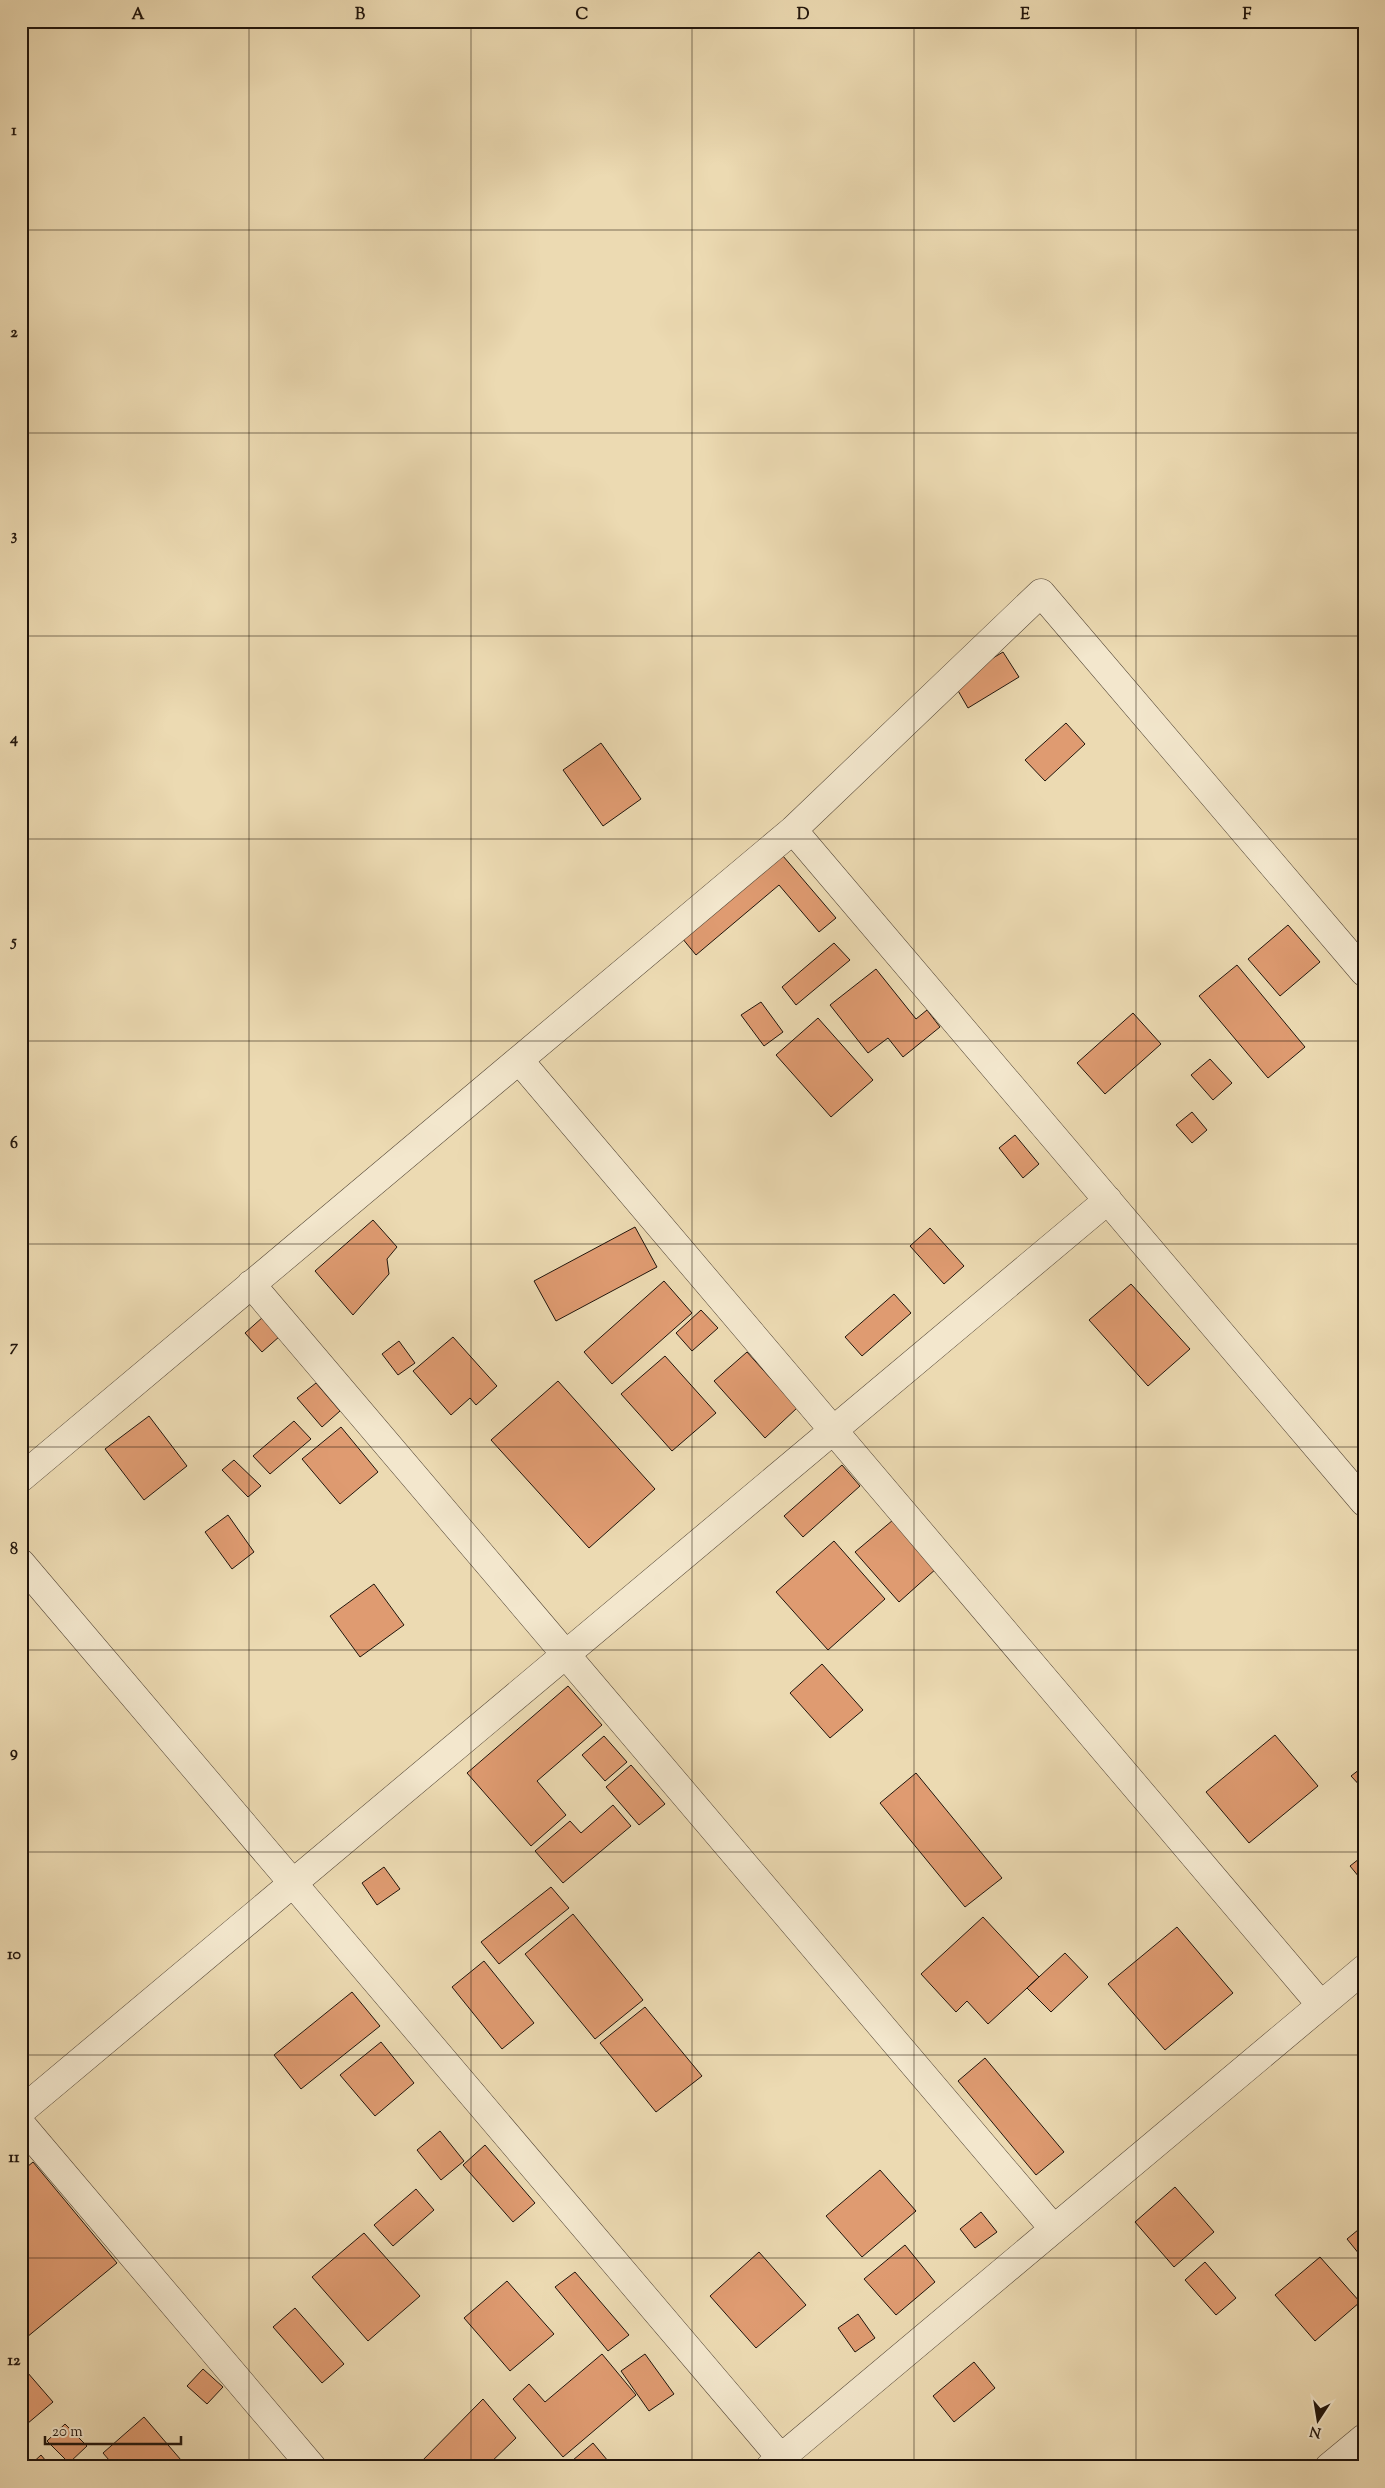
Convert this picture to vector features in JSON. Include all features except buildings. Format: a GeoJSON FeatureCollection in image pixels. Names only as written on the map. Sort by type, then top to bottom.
{"type":"FeatureCollection","features":[{"type":"Feature","properties":{"kind":"street"},"geometry":{"type":"LineString","coordinates":[[21,1478],[793,830],[1041,593],[1364,972]]}},
{"type":"Feature","properties":{"kind":"street"},"geometry":{"type":"LineString","coordinates":[[793,830],[1364,1502]]}},
{"type":"Feature","properties":{"kind":"street"},"geometry":{"type":"LineString","coordinates":[[519,1060],[1321,2005]]}},
{"type":"Feature","properties":{"kind":"street"},"geometry":{"type":"LineString","coordinates":[[21,2111],[1108,1200]]}},
{"type":"Feature","properties":{"kind":"street"},"geometry":{"type":"LineString","coordinates":[[252,1284],[1053,2228]]}},
{"type":"Feature","properties":{"kind":"street"},"geometry":{"type":"LineString","coordinates":[[21,1563],[293,1884],[775,2462],[1364,1969]]}},
{"type":"Feature","properties":{"kind":"street"},"geometry":{"type":"LineString","coordinates":[[21,2124],[312,2467]]}},
{"type":"Feature","properties":{"kind":"street"},"geometry":{"type":"LineString","coordinates":[[1329,2467],[1364,2438]]}}]}
